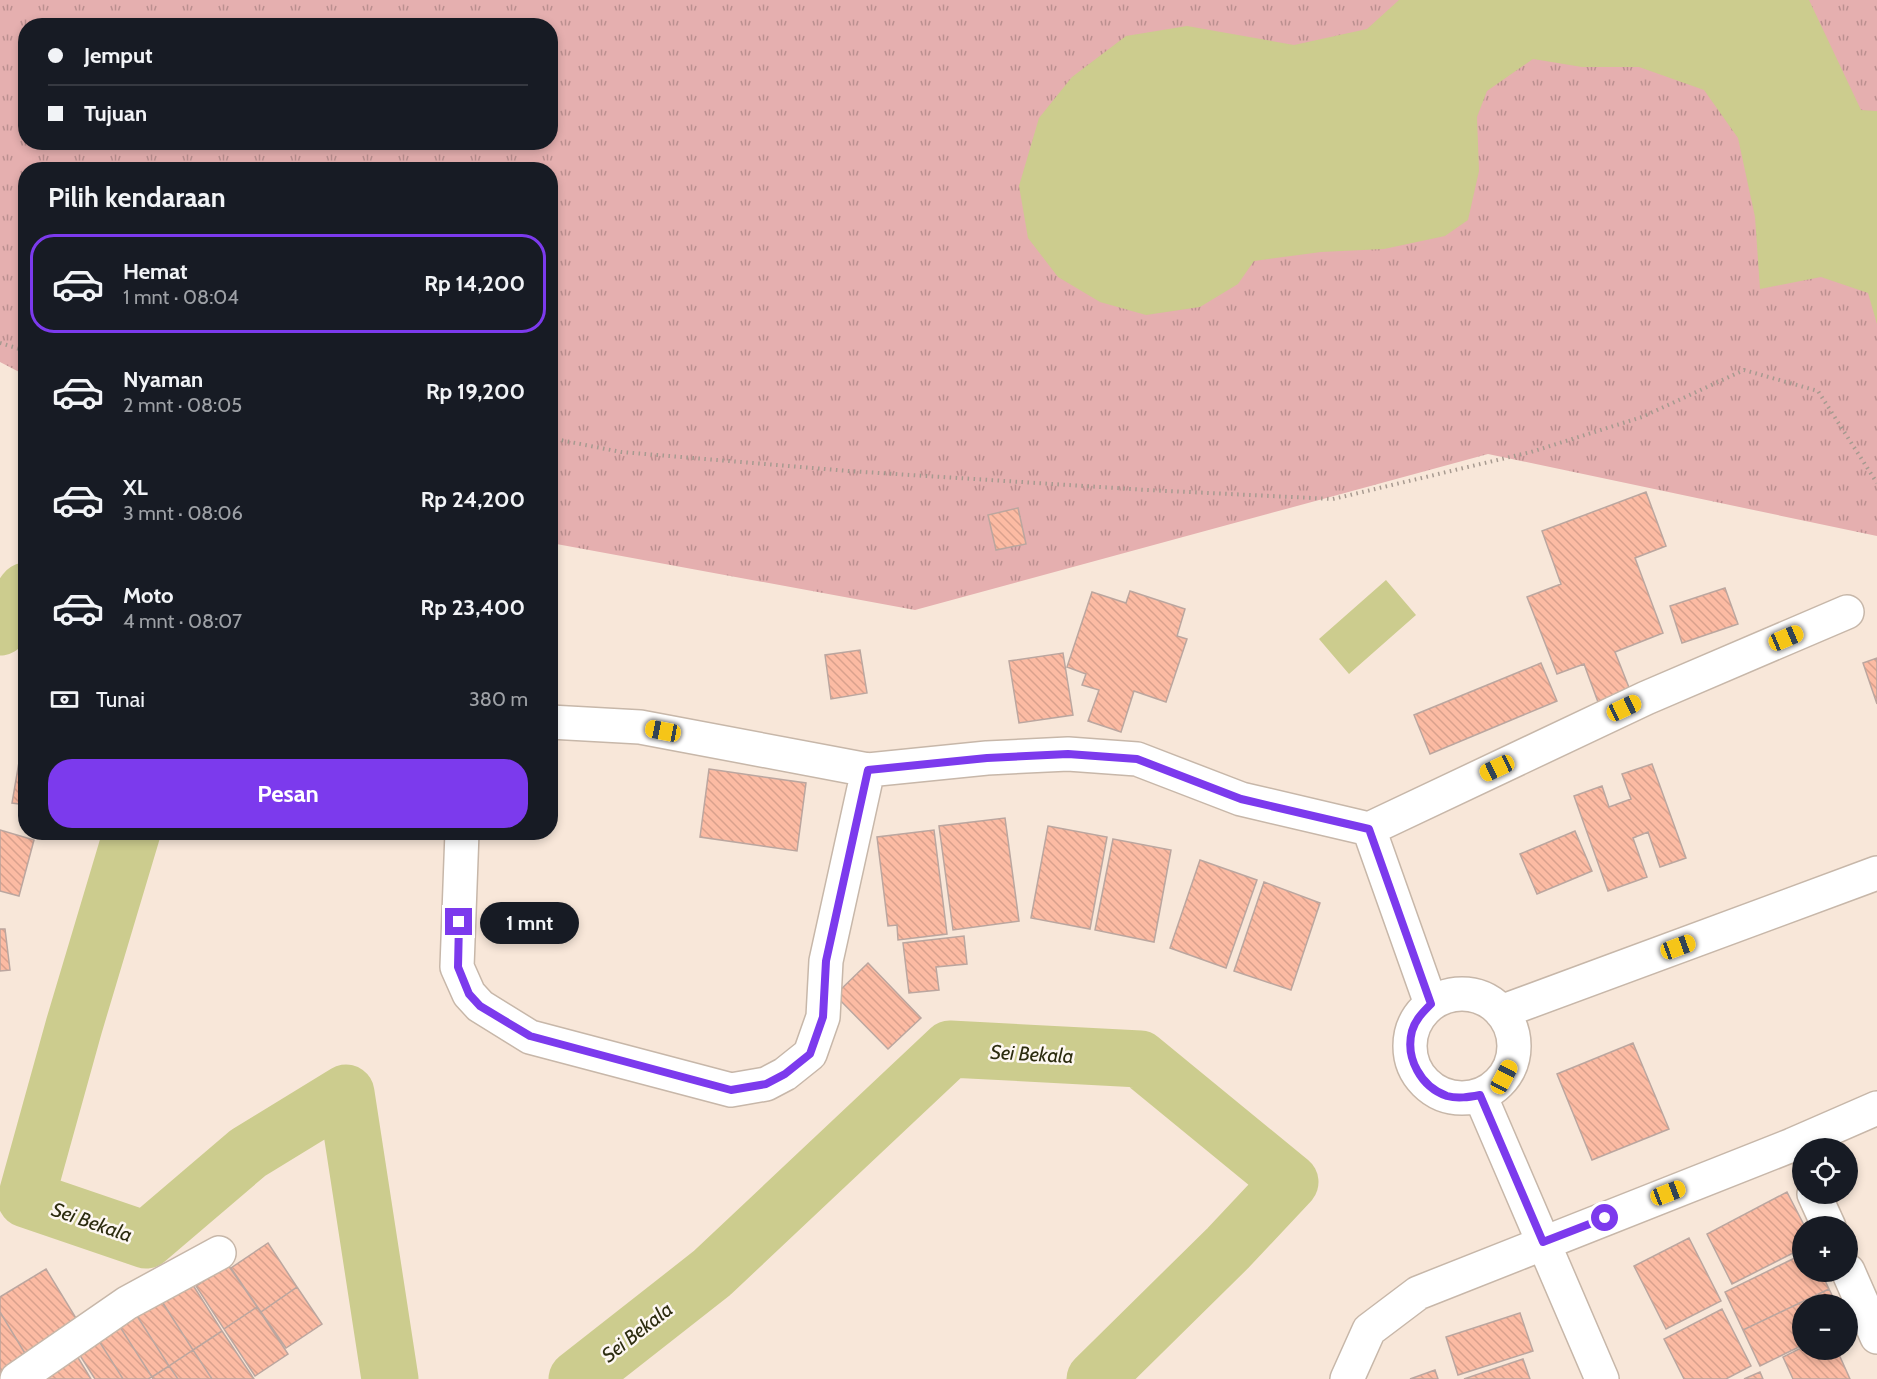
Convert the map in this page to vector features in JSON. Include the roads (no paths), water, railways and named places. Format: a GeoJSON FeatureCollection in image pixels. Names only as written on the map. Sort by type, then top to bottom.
{"type":"FeatureCollection","features":[{"type":"Feature","properties":{"kind":"street"},"geometry":{"type":"LineString","coordinates":[[558,722],[640,727],[868,770],[987,758],[1068,754],[1137,759],[1241,799],[1369,829],[1646,698],[1847,612]]}},
{"type":"Feature","properties":{"kind":"street"},"geometry":{"type":"LineString","coordinates":[[462,840],[458,967],[469,994],[480,1006],[530,1036],[731,1090],[766,1084],[785,1074],[810,1054],[823,1017],[826,961],[868,770]]}},
{"type":"Feature","properties":{"kind":"street"},"geometry":{"type":"LineString","coordinates":[[1369,829],[1431,1004]]}},
{"type":"Feature","properties":{"kind":"street"},"geometry":{"type":"LineString","coordinates":[[1501,1012],[1877,873]]}},
{"type":"Feature","properties":{"kind":"street"},"geometry":{"type":"LineString","coordinates":[[1476,995],[1489,1001],[1501,1012],[1509,1023],[1514,1048],[1511,1064],[1504,1077],[1493,1088],[1480,1095],[1464,1098],[1447,1096],[1433,1089],[1421,1078],[1413,1063],[1410,1047],[1412,1031],[1419,1016],[1431,1004],[1444,996],[1476,995]]}},
{"type":"Feature","properties":{"kind":"street"},"geometry":{"type":"LineString","coordinates":[[1480,1095],[1602,1379]]}},
{"type":"Feature","properties":{"kind":"street"},"geometry":{"type":"LineString","coordinates":[[1829,1138],[1877,1108]]}},
{"type":"Feature","properties":{"kind":"street"},"geometry":{"type":"LineString","coordinates":[[1347,1379],[1369,1330],[1418,1293],[1543,1242],[1792,1159]]}},
{"type":"Feature","properties":{"kind":"street"},"geometry":{"type":"LineString","coordinates":[[17,1379],[127,1303],[219,1253]]}},
{"type":"Feature","properties":{"kind":"street"},"geometry":{"type":"LineString","coordinates":[[1853,1282],[1877,1337]]}},
{"type":"Feature","properties":{"kind":"waterway","name":"Sei Bekala"},"geometry":{"type":"LineString","coordinates":[[0,627],[18,602]]}},
{"type":"Feature","properties":{"kind":"waterway","name":"Sei Bekala"},"geometry":{"type":"LineString","coordinates":[[130,840],[74,1026],[26,1199],[146,1240],[248,1153],[346,1093],[390,1379]]}},
{"type":"Feature","properties":{"kind":"waterway","name":"Sei Bekala"},"geometry":{"type":"LineString","coordinates":[[577,1379],[712,1273],[950,1049],[1140,1059],[1290,1182],[1228,1248],[1095,1379]]}}]}
